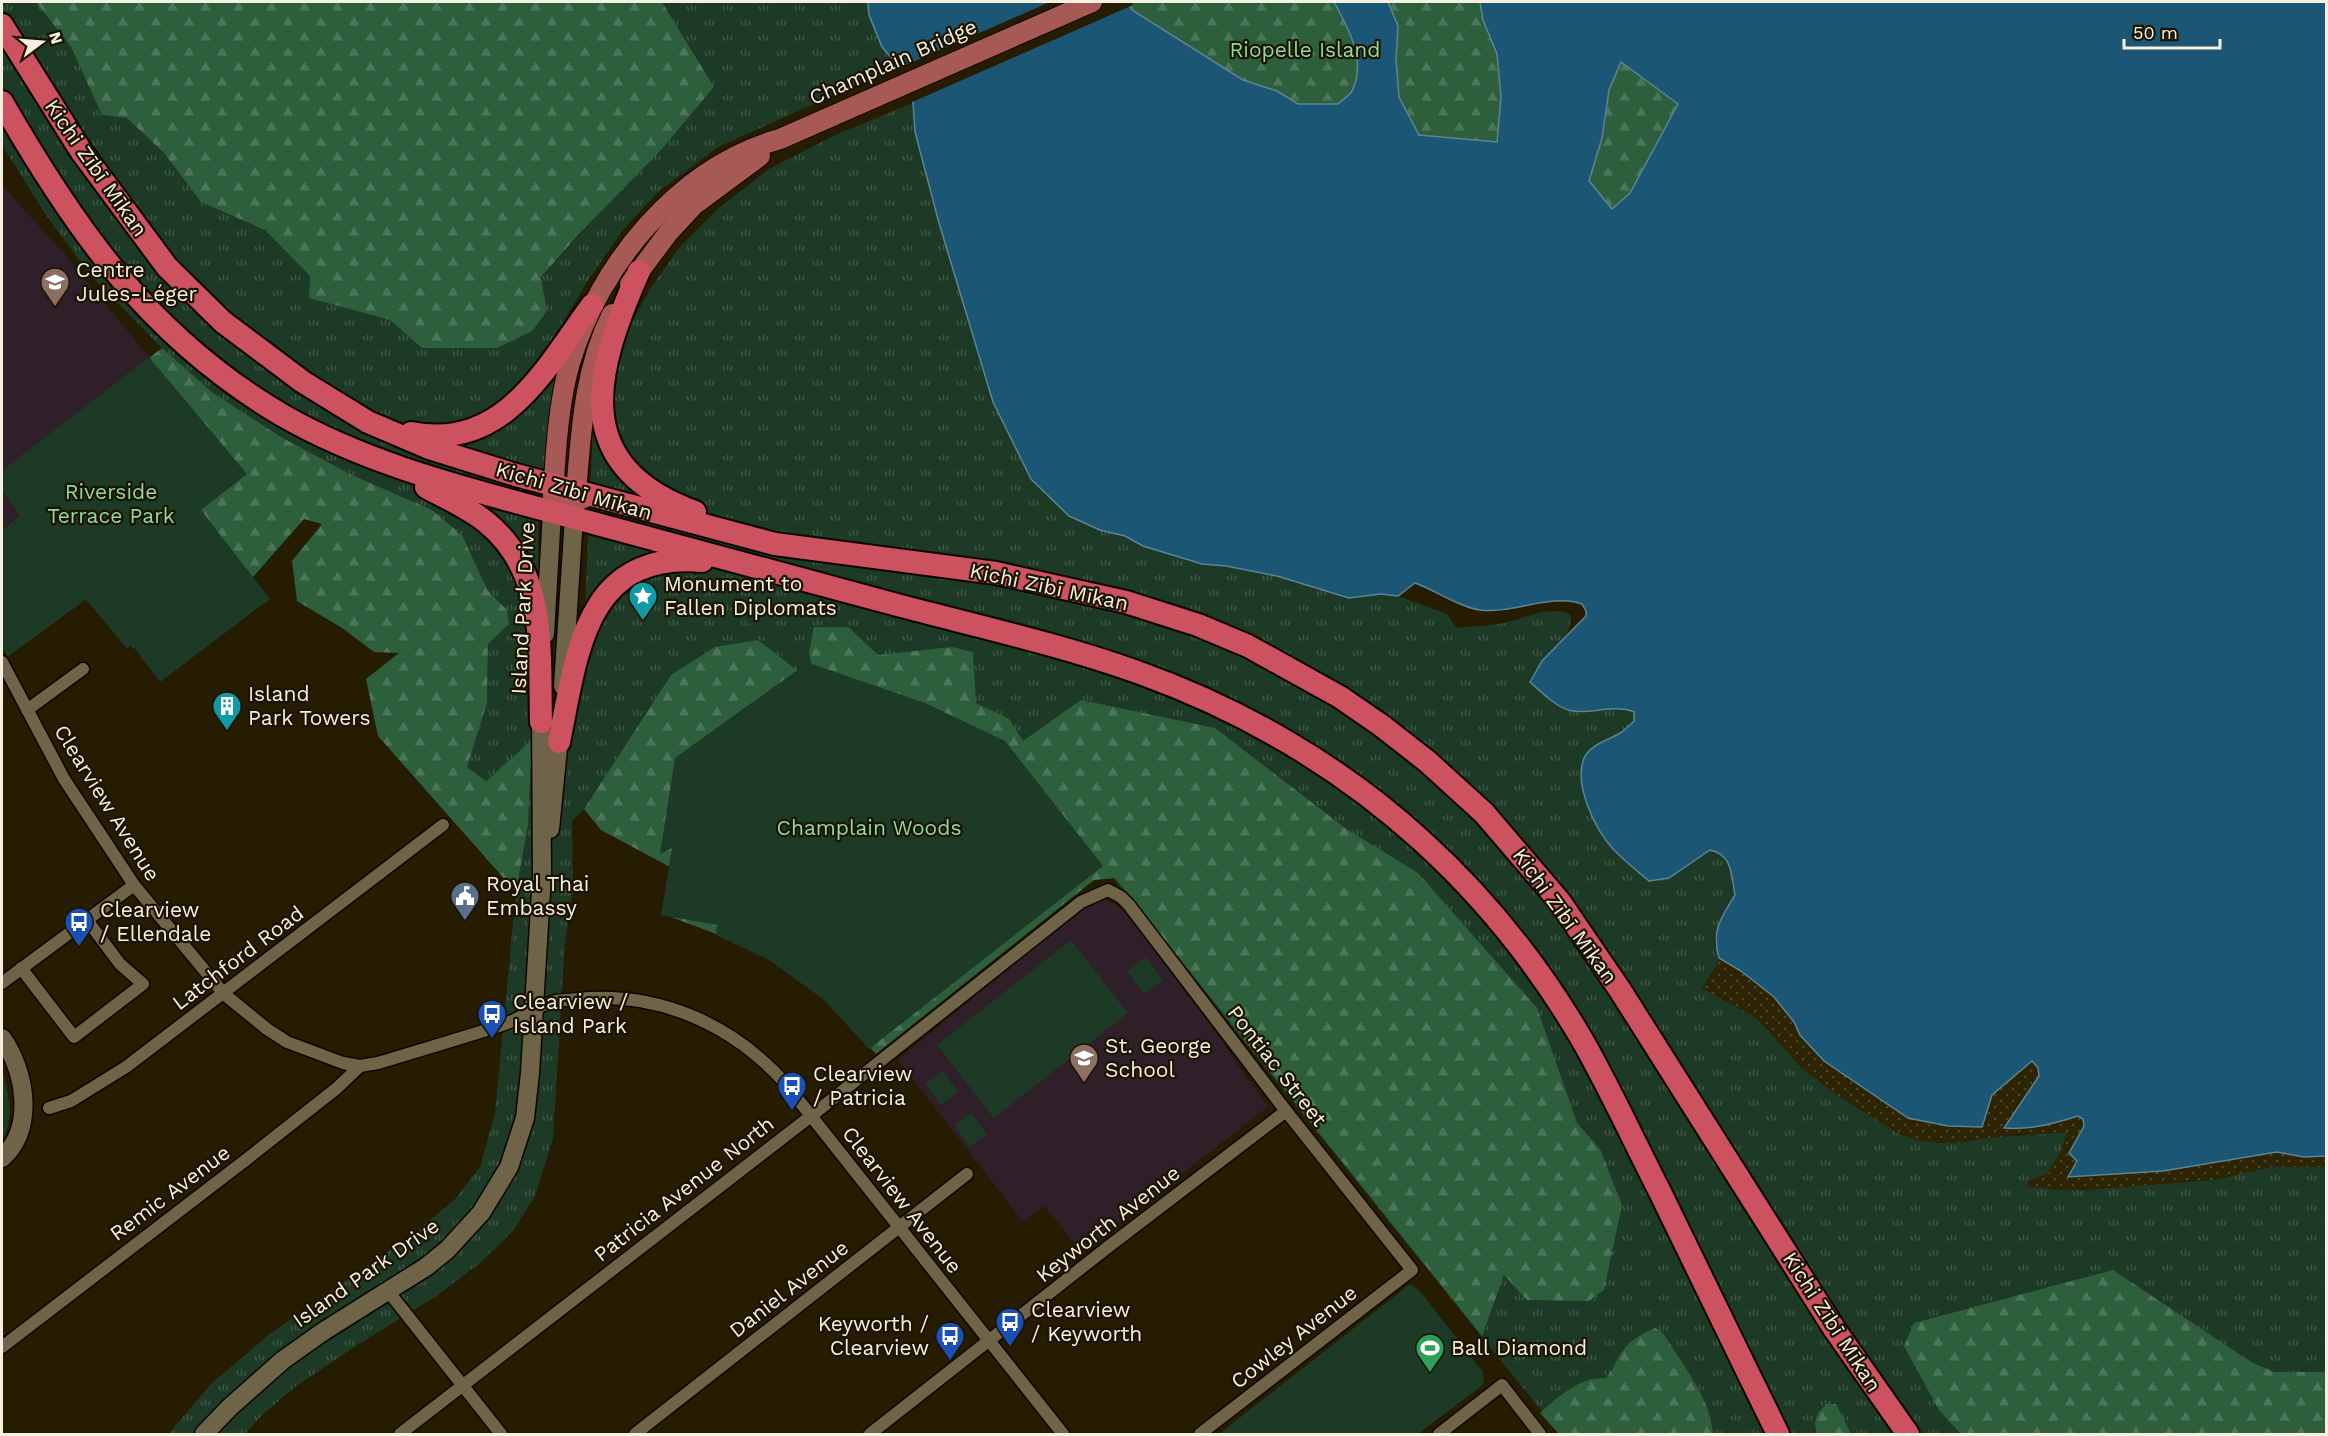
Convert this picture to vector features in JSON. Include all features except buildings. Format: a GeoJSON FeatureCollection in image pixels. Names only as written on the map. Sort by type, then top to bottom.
{"type":"FeatureCollection","features":[{"type":"Feature","properties":{"kind":"highway","name":"Kichi Zībī Mīkan"},"geometry":{"type":"LineString","coordinates":[[2,25],[81,151],[167,267],[223,322],[303,382],[368,422],[429,448],[554,486],[775,544],[996,573],[1126,602],[1177,617],[1224,635],[1293,670],[1362,712],[1406,744],[1484,813],[1543,880],[1589,943],[1861,1369],[1908,1434]]}},
{"type":"Feature","properties":{"kind":"highway","name":"Kichi Zībī Mīkan"},"geometry":{"type":"LineString","coordinates":[[2,102],[63,203],[90,242],[132,293],[163,324],[215,368],[282,414],[365,453],[451,485],[988,627],[1142,674],[1185,690],[1251,722],[1348,782],[1398,820],[1488,907],[1526,954],[1563,1009],[1600,1073],[1778,1434]]}},
{"type":"Feature","properties":{"kind":"highway"},"geometry":{"type":"LineString","coordinates":[[639,271],[617,322],[607,358],[603,386],[605,427],[608,439],[619,460],[640,482],[682,507],[823,550]]}},
{"type":"Feature","properties":{"kind":"highway"},"geometry":{"type":"LineString","coordinates":[[368,422],[413,434],[438,436],[464,432],[488,423],[511,408],[535,384],[592,304]]}},
{"type":"Feature","properties":{"kind":"highway"},"geometry":{"type":"LineString","coordinates":[[365,453],[477,515],[493,528],[516,555],[528,580],[537,614],[541,722]]}},
{"type":"Feature","properties":{"kind":"highway"},"geometry":{"type":"LineString","coordinates":[[559,742],[584,631],[602,599],[627,575],[651,564],[688,560],[789,576]]}},
{"type":"Feature","properties":{"kind":"main road","name":"Champlain Bridge"},"geometry":{"type":"LineString","coordinates":[[780,139],[1092,2]]}},
{"type":"Feature","properties":{"kind":"main road"},"geometry":{"type":"LineString","coordinates":[[556,513],[582,494],[582,417],[593,361],[611,317],[639,271],[668,233],[694,205],[770,150],[780,139]]}},
{"type":"Feature","properties":{"kind":"main road","name":"Island Park Drive"},"geometry":{"type":"LineString","coordinates":[[542,876],[554,804],[559,742],[554,486],[563,398],[570,364],[592,304],[609,275],[648,225],[682,192],[728,161],[754,147],[780,139]]}},
{"type":"Feature","properties":{"kind":"main road","name":"Island Park Drive"},"geometry":{"type":"LineString","coordinates":[[204,1434],[276,1366],[324,1331],[434,1261],[459,1239],[481,1213],[505,1175],[516,1148],[526,1107],[542,876],[541,722],[556,513]]}},
{"type":"Feature","properties":{"kind":"main road"},"geometry":{"type":"LineString","coordinates":[[2,1038],[18,1074],[24,1110],[17,1138],[2,1158]]}},
{"type":"Feature","properties":{"kind":"street","name":"Clearview Avenue"},"geometry":{"type":"LineString","coordinates":[[2,662],[64,779],[134,885],[224,994],[267,1029],[287,1042],[343,1064],[360,1066],[378,1063],[506,1023],[555,1001],[609,998],[663,1006],[691,1015],[729,1034],[752,1050],[779,1077],[1063,1434]]}},
{"type":"Feature","properties":{"kind":"street"},"geometry":{"type":"LineString","coordinates":[[27,710],[83,669]]}},
{"type":"Feature","properties":{"kind":"street","name":"Latchford Road"},"geometry":{"type":"LineString","coordinates":[[49,1108],[71,1101],[126,1067],[443,825]]}},
{"type":"Feature","properties":{"kind":"street"},"geometry":{"type":"LineString","coordinates":[[2,982],[134,885]]}},
{"type":"Feature","properties":{"kind":"street","name":"Pontiac Street"},"geometry":{"type":"LineString","coordinates":[[1108,890],[1129,905],[1286,1111],[1412,1270]]}},
{"type":"Feature","properties":{"kind":"street","name":"Patricia Avenue North"},"geometry":{"type":"LineString","coordinates":[[400,1434],[811,1116],[1081,902],[1108,890]]}},
{"type":"Feature","properties":{"kind":"street"},"geometry":{"type":"LineString","coordinates":[[21,968],[74,1037],[143,984],[120,964],[87,920]]}},
{"type":"Feature","properties":{"kind":"street","name":"Remic Avenue"},"geometry":{"type":"LineString","coordinates":[[2,1347],[247,1159],[337,1088],[360,1066]]}},
{"type":"Feature","properties":{"kind":"street","name":"Keyworth Avenue"},"geometry":{"type":"LineString","coordinates":[[870,1434],[1286,1111]]}},
{"type":"Feature","properties":{"kind":"street","name":"Daniel Avenue"},"geometry":{"type":"LineString","coordinates":[[635,1434],[968,1174]]}},
{"type":"Feature","properties":{"kind":"street","name":"Cowley Avenue"},"geometry":{"type":"LineString","coordinates":[[1200,1434],[1412,1270]]}},
{"type":"Feature","properties":{"kind":"street"},"geometry":{"type":"LineString","coordinates":[[388,1291],[501,1434]]}},
{"type":"Feature","properties":{"kind":"street"},"geometry":{"type":"LineString","coordinates":[[1439,1434],[1502,1385],[1540,1434]]}},
{"type":"Feature","properties":{"kind":"shaded area","name":"Centre Jules-Léger"},"geometry":{"type":"Polygon","coordinates":[[[2,185],[67,257],[149,357],[2,471],[2,185]]]}},
{"type":"Feature","properties":{"kind":"shaded area"},"geometry":{"type":"Polygon","coordinates":[[[2,490],[21,516],[2,531],[2,490]]]}},
{"type":"Feature","properties":{"kind":"shaded area","name":"St. George School"},"geometry":{"type":"Polygon","coordinates":[[[1105,899],[1118,906],[1126,914],[1202,1014],[1268,1107],[1081,1252],[1045,1206],[1023,1222],[898,1060],[1078,911],[1105,899]]]}},
{"type":"Feature","properties":{"kind":"green space"},"geometry":{"type":"Polygon","coordinates":[[[2,2],[36,2],[71,47],[102,115],[127,118],[164,153],[201,202],[265,230],[310,276],[309,298],[390,320],[422,347],[547,311],[541,277],[714,87],[662,2],[868,2],[882,47],[899,66],[718,147],[657,193],[623,230],[589,279],[534,371],[561,362],[555,383],[538,518],[539,583],[531,619],[533,740],[572,742],[583,669],[588,613],[585,607],[594,406],[621,342],[650,289],[679,248],[720,207],[769,169],[835,135],[913,103],[915,132],[939,223],[993,402],[1031,479],[1069,516],[1100,530],[1125,536],[1143,546],[1202,564],[1226,566],[1277,576],[1348,598],[1381,594],[1398,596],[1447,614],[1456,628],[1498,624],[1543,612],[1561,611],[1570,614],[1571,621],[1567,634],[1542,661],[1543,695],[1571,711],[1615,708],[1634,712],[1635,721],[1621,733],[1599,743],[1580,771],[1595,819],[1612,845],[1649,881],[1669,878],[1710,850],[1723,856],[1730,867],[1735,895],[1718,924],[1714,942],[1719,958],[1717,965],[1702,988],[1758,1019],[1802,1068],[1836,1094],[1901,1135],[1939,1143],[2068,1132],[2060,1153],[2047,1174],[2029,1181],[2050,1189],[2084,1190],[2213,1180],[2271,1167],[2326,1167],[2326,1434],[1560,1434],[1103,866],[813,672],[671,675],[584,809],[572,821],[573,891],[565,943],[553,1138],[535,1196],[513,1231],[480,1263],[438,1295],[295,1387],[262,1415],[245,1434],[169,1434],[213,1382],[270,1334],[420,1229],[455,1199],[480,1167],[495,1113],[516,892],[528,825],[532,741],[486,781],[467,767],[487,703],[488,644],[507,610],[488,591],[462,535],[432,510],[352,475],[281,437],[213,393],[162,348],[91,276],[46,215],[2,145],[2,2]]]}},
{"type":"Feature","properties":{"kind":"green space"},"geometry":{"type":"Polygon","coordinates":[[[36,2],[662,2],[714,87],[660,151],[580,233],[541,277],[547,311],[532,331],[497,348],[422,348],[390,320],[309,298],[310,276],[265,230],[201,202],[164,153],[127,118],[102,115],[71,47],[36,2]]]}},
{"type":"Feature","properties":{"kind":"green space","name":"Riopelle Island"},"geometry":{"type":"Polygon","coordinates":[[[1128,2],[1334,2],[1350,33],[1357,56],[1358,68],[1352,91],[1338,104],[1298,104],[1277,91],[1243,80],[1132,9],[1128,2]]]}},
{"type":"Feature","properties":{"kind":"green space"},"geometry":{"type":"Polygon","coordinates":[[[1388,2],[1480,2],[1483,20],[1497,54],[1501,97],[1498,142],[1419,135],[1399,97],[1396,59],[1398,26],[1388,2]]]}},
{"type":"Feature","properties":{"kind":"green space"},"geometry":{"type":"Polygon","coordinates":[[[1621,61],[1678,104],[1630,193],[1612,210],[1589,181],[1602,138],[1609,90],[1621,61]]]}},
{"type":"Feature","properties":{"kind":"green space"},"geometry":{"type":"Polygon","coordinates":[[[162,348],[213,393],[281,437],[352,475],[432,510],[462,535],[488,591],[507,610],[509,624],[488,644],[487,703],[467,767],[486,781],[532,740],[528,825],[516,892],[378,736],[366,679],[399,653],[374,652],[342,628],[297,601],[292,561],[322,524],[304,519],[253,577],[222,580],[134,648],[131,645],[127,648],[86,599],[8,656],[2,646],[2,531],[21,516],[2,490],[2,471],[162,348]]]}},
{"type":"Feature","properties":{"kind":"green space","name":"Riverside Terrace Park"},"geometry":{"type":"Polygon","coordinates":[[[149,357],[247,474],[201,510],[270,599],[160,682],[132,645],[127,648],[86,599],[8,656],[2,646],[2,531],[21,516],[2,490],[2,471],[149,357]]]}},
{"type":"Feature","properties":{"kind":"green space"},"geometry":{"type":"Polygon","coordinates":[[[737,597],[809,663],[925,703],[1005,741],[1103,866],[869,1049],[823,999],[769,960],[716,935],[717,925],[661,915],[672,848],[660,854],[675,758],[799,669],[728,604],[737,597]]]}},
{"type":"Feature","properties":{"kind":"green space","name":"Champlain Woods"},"geometry":{"type":"Polygon","coordinates":[[[814,627],[848,627],[878,655],[952,647],[973,652],[976,703],[1009,719],[1023,741],[1081,700],[1215,728],[1345,828],[1418,873],[1537,1008],[1577,1123],[1600,1149],[1622,1205],[1604,1290],[1588,1301],[1527,1300],[1504,1275],[1482,1336],[1115,878],[1094,880],[876,1054],[818,992],[748,946],[663,914],[670,867],[601,830],[584,809],[671,675],[715,647],[758,640],[799,672],[813,672],[809,652],[814,627]]]}},
{"type":"Feature","properties":{"kind":"green space"},"geometry":{"type":"Polygon","coordinates":[[[1071,940],[1128,1013],[994,1118],[937,1045],[1071,940]]]}},
{"type":"Feature","properties":{"kind":"green space"},"geometry":{"type":"Polygon","coordinates":[[[1146,957],[1163,980],[1144,994],[1127,971],[1146,957]]]}},
{"type":"Feature","properties":{"kind":"green space"},"geometry":{"type":"Polygon","coordinates":[[[2,1070],[9,1096],[10,1114],[2,1140],[2,1070]]]}},
{"type":"Feature","properties":{"kind":"green space"},"geometry":{"type":"Polygon","coordinates":[[[943,1071],[958,1092],[941,1105],[925,1084],[943,1071]]]}},
{"type":"Feature","properties":{"kind":"green space"},"geometry":{"type":"Polygon","coordinates":[[[971,1113],[987,1134],[970,1147],[954,1125],[971,1113]]]}},
{"type":"Feature","properties":{"kind":"green space"},"geometry":{"type":"Polygon","coordinates":[[[2113,1270],[2251,1362],[2274,1372],[2326,1372],[2326,1434],[1961,1434],[1939,1410],[1904,1346],[1914,1323],[2113,1270]]]}},
{"type":"Feature","properties":{"kind":"green space"},"geometry":{"type":"Polygon","coordinates":[[[1410,1284],[1419,1290],[1483,1372],[1484,1384],[1418,1434],[1219,1434],[1410,1284]]]}},
{"type":"Feature","properties":{"kind":"green space"},"geometry":{"type":"Polygon","coordinates":[[[1655,1328],[1662,1332],[1697,1386],[1708,1411],[1712,1434],[1559,1434],[1540,1413],[1578,1384],[1606,1378],[1629,1343],[1655,1328]]]}},
{"type":"Feature","properties":{"kind":"green space"},"geometry":{"type":"Polygon","coordinates":[[[1827,1404],[1836,1404],[1851,1434],[1817,1434],[1816,1418],[1827,1404]]]}},
{"type":"Feature","properties":{"kind":"sand"},"geometry":{"type":"Polygon","coordinates":[[[1719,958],[1766,990],[1785,1011],[1800,1035],[1992,1095],[2032,1061],[2038,1068],[2039,1076],[2005,1128],[2033,1127],[2078,1116],[2084,1119],[2084,1126],[2069,1153],[2077,1161],[2068,1176],[2163,1171],[2277,1152],[2304,1157],[2326,1156],[2326,1167],[2271,1167],[2213,1180],[2084,1190],[2027,1187],[2028,1181],[2048,1174],[2060,1153],[2067,1132],[1986,1138],[1956,1143],[1920,1141],[1901,1135],[1836,1094],[1802,1068],[1758,1019],[1702,988],[1714,972],[1719,958]]]}},
{"type":"Feature","properties":{"kind":"water"},"geometry":{"type":"Polygon","coordinates":[[[868,2],[1128,2],[1132,10],[1243,80],[1277,91],[1298,104],[1338,104],[1352,91],[1356,80],[1357,56],[1350,33],[1334,2],[1388,2],[1398,26],[1396,59],[1399,97],[1419,135],[1497,142],[1501,97],[1497,54],[1483,20],[1480,2],[2326,2],[2326,1156],[2304,1157],[2277,1152],[2163,1171],[2068,1177],[2077,1161],[2069,1153],[2084,1126],[2083,1119],[2078,1116],[2041,1126],[2004,1128],[2039,1076],[2038,1068],[2032,1061],[1992,1095],[1982,1127],[1948,1126],[1908,1118],[1824,1061],[1800,1035],[1794,1022],[1774,997],[1741,971],[1719,958],[1717,932],[1735,895],[1730,867],[1723,856],[1710,850],[1669,878],[1649,881],[1614,850],[1600,831],[1583,792],[1581,779],[1585,756],[1592,748],[1622,732],[1634,721],[1634,712],[1619,709],[1581,712],[1568,710],[1550,700],[1530,682],[1542,661],[1586,616],[1582,604],[1558,601],[1505,609],[1480,610],[1464,606],[1415,583],[1398,596],[1381,594],[1349,598],[1277,576],[1226,566],[1202,564],[1143,546],[1125,536],[1100,530],[1069,516],[1031,479],[993,402],[939,223],[915,132],[913,103],[899,66],[882,47],[869,15],[868,2]],[[1621,62],[1609,90],[1602,138],[1589,181],[1612,209],[1630,193],[1678,104],[1621,62]]]}},
{"type":"Feature","properties":{"kind":"pier"},"geometry":{"type":"Polygon","coordinates":[[[1050,2],[1131,2],[1133,5],[910,103],[897,69],[1050,2]]]}},
{"type":"Feature","properties":{"kind":"place","name":"Centre Jules-Léger"},"geometry":{"type":"Point","coordinates":[55,308]}},
{"type":"Feature","properties":{"kind":"place","name":"Monument to Fallen Diplomats"},"geometry":{"type":"Point","coordinates":[643,622]}},
{"type":"Feature","properties":{"kind":"place","name":"Island Park Towers"},"geometry":{"type":"Point","coordinates":[227,732]}},
{"type":"Feature","properties":{"kind":"place","name":"Royal Thai Embassy"},"geometry":{"type":"Point","coordinates":[465,922]}},
{"type":"Feature","properties":{"kind":"place","name":"Clearview / Ellendale"},"geometry":{"type":"Point","coordinates":[79,948]}},
{"type":"Feature","properties":{"kind":"place","name":"Clearview / Island Park"},"geometry":{"type":"Point","coordinates":[492,1040]}},
{"type":"Feature","properties":{"kind":"place","name":"St. George School"},"geometry":{"type":"Point","coordinates":[1084,1084]}},
{"type":"Feature","properties":{"kind":"place","name":"Clearview / Patricia"},"geometry":{"type":"Point","coordinates":[792,1112]}},
{"type":"Feature","properties":{"kind":"place","name":"Clearview / Keyworth"},"geometry":{"type":"Point","coordinates":[1010,1348]}},
{"type":"Feature","properties":{"kind":"place","name":"Keyworth / Clearview"},"geometry":{"type":"Point","coordinates":[950,1362]}},
{"type":"Feature","properties":{"kind":"place","name":"Ball Diamond"},"geometry":{"type":"Point","coordinates":[1430,1374]}}]}
